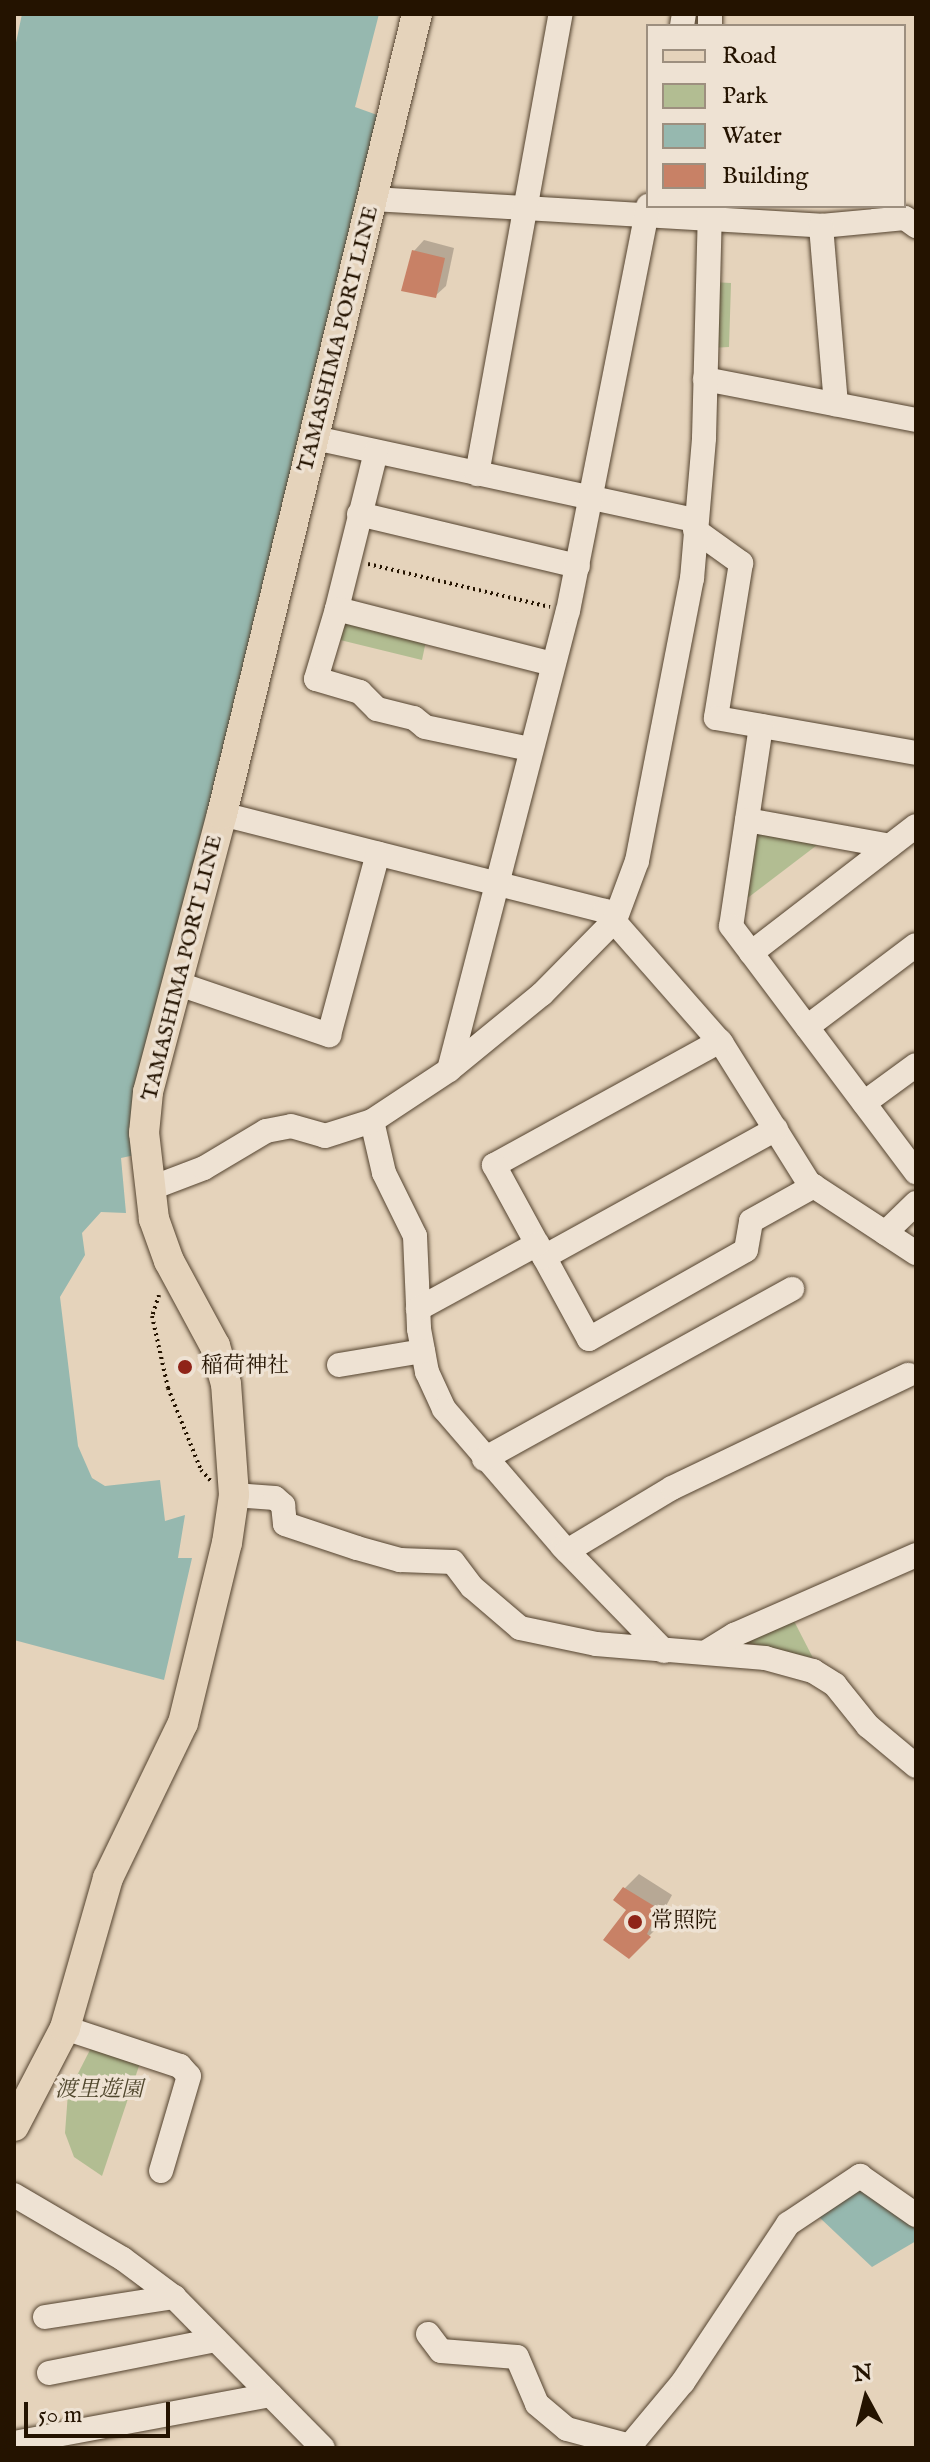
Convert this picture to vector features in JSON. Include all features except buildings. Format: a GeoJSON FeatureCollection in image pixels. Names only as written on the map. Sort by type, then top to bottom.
{"type":"FeatureCollection","features":[{"type":"Feature","properties":{"kind":"main road","name":"TAMASHIMA PORT LINE"},"geometry":{"type":"LineString","coordinates":[[14,2126],[65,2028],[108,1878],[183,1723],[208,1635],[234,1495],[226,1384],[215,1346],[169,1261],[149,1189],[144,1133],[148,1092],[222,814],[417,14]]}},
{"type":"Feature","properties":{"kind":"street"},"geometry":{"type":"LineString","coordinates":[[477,474],[561,14]]}},
{"type":"Feature","properties":{"kind":"street"},"geometry":{"type":"LineString","coordinates":[[373,199],[524,208],[710,212],[821,226],[905,218],[916,226]]}},
{"type":"Feature","properties":{"kind":"street"},"geometry":{"type":"LineString","coordinates":[[449,1070],[495,882],[568,611],[593,500],[648,211]]}},
{"type":"Feature","properties":{"kind":"street"},"geometry":{"type":"LineString","coordinates":[[149,1189],[204,1168],[266,1131],[291,1126],[325,1136],[372,1121],[449,1070],[542,994],[615,920],[637,861],[692,579],[705,379],[710,212]]}},
{"type":"Feature","properties":{"kind":"street"},"geometry":{"type":"LineString","coordinates":[[821,226],[836,404]]}},
{"type":"Feature","properties":{"kind":"street"},"geometry":{"type":"LineString","coordinates":[[705,379],[916,420]]}},
{"type":"Feature","properties":{"kind":"street"},"geometry":{"type":"LineString","coordinates":[[315,438],[695,525],[741,563],[716,718],[916,753]]}},
{"type":"Feature","properties":{"kind":"street"},"geometry":{"type":"LineString","coordinates":[[376,452],[337,609],[316,679],[360,692],[377,709],[414,718],[425,727],[530,749]]}},
{"type":"Feature","properties":{"kind":"street"},"geometry":{"type":"LineString","coordinates":[[359,514],[578,566]]}},
{"type":"Feature","properties":{"kind":"street"},"geometry":{"type":"LineString","coordinates":[[337,609],[553,664]]}},
{"type":"Feature","properties":{"kind":"street"},"geometry":{"type":"LineString","coordinates":[[761,726],[731,926],[916,1172]]}},
{"type":"Feature","properties":{"kind":"street"},"geometry":{"type":"LineString","coordinates":[[222,814],[577,901],[615,920],[720,1041],[814,1186],[916,1253]]}},
{"type":"Feature","properties":{"kind":"street"},"geometry":{"type":"LineString","coordinates":[[747,820],[890,846]]}},
{"type":"Feature","properties":{"kind":"street"},"geometry":{"type":"LineString","coordinates":[[751,953],[916,826]]}},
{"type":"Feature","properties":{"kind":"street"},"geometry":{"type":"LineString","coordinates":[[176,983],[329,1035],[378,853]]}},
{"type":"Feature","properties":{"kind":"street"},"geometry":{"type":"LineString","coordinates":[[807,1027],[916,945]]}},
{"type":"Feature","properties":{"kind":"street"},"geometry":{"type":"LineString","coordinates":[[720,1041],[494,1165],[589,1339],[746,1250],[751,1221],[814,1186]]}},
{"type":"Feature","properties":{"kind":"street"},"geometry":{"type":"LineString","coordinates":[[864,1103],[916,1065]]}},
{"type":"Feature","properties":{"kind":"street"},"geometry":{"type":"LineString","coordinates":[[372,1121],[384,1173],[415,1236],[423,1351],[444,1409],[484,1459],[567,1551],[664,1651]]}},
{"type":"Feature","properties":{"kind":"street"},"geometry":{"type":"LineString","coordinates":[[418,1309],[776,1129]]}},
{"type":"Feature","properties":{"kind":"street"},"geometry":{"type":"LineString","coordinates":[[885,1233],[916,1203]]}},
{"type":"Feature","properties":{"kind":"street"},"geometry":{"type":"LineString","coordinates":[[484,1459],[792,1289]]}},
{"type":"Feature","properties":{"kind":"street"},"geometry":{"type":"LineString","coordinates":[[339,1365],[423,1351]]}},
{"type":"Feature","properties":{"kind":"street"},"geometry":{"type":"LineString","coordinates":[[567,1551],[672,1488],[908,1375]]}},
{"type":"Feature","properties":{"kind":"street"},"geometry":{"type":"LineString","coordinates":[[234,1495],[275,1498],[283,1505],[285,1524],[357,1548],[400,1560],[453,1562],[472,1587],[520,1628],[664,1651],[708,1651],[765,1658],[813,1671],[835,1685],[868,1726],[916,1766]]}},
{"type":"Feature","properties":{"kind":"street"},"geometry":{"type":"LineString","coordinates":[[708,1651],[734,1635],[916,1555]]}},
{"type":"Feature","properties":{"kind":"street"},"geometry":{"type":"LineString","coordinates":[[65,2028],[180,2066],[189,2076],[161,2171]]}},
{"type":"Feature","properties":{"kind":"street"},"geometry":{"type":"LineString","coordinates":[[428,2334],[441,2351],[517,2357],[537,2404],[567,2429],[629,2447],[683,2382],[788,2224],[860,2176],[916,2215]]}},
{"type":"Feature","properties":{"kind":"street"},"geometry":{"type":"LineString","coordinates":[[14,2195],[123,2259],[174,2297],[323,2448]]}},
{"type":"Feature","properties":{"kind":"street"},"geometry":{"type":"LineString","coordinates":[[45,2317],[174,2297]]}},
{"type":"Feature","properties":{"kind":"street"},"geometry":{"type":"LineString","coordinates":[[49,2373],[216,2340]]}},
{"type":"Feature","properties":{"kind":"street"},"geometry":{"type":"LineString","coordinates":[[14,2443],[102,2438],[271,2395]]}},
{"type":"Feature","properties":{"kind":"path"},"geometry":{"type":"LineString","coordinates":[[348,560],[568,611]]}},
{"type":"Feature","properties":{"kind":"path"},"geometry":{"type":"LineString","coordinates":[[160,1288],[152,1316],[168,1388],[203,1475],[234,1495]]}},
{"type":"Feature","properties":{"kind":"green space"},"geometry":{"type":"Polygon","coordinates":[[[712,282],[731,283],[729,347],[711,348],[712,282]]]}},
{"type":"Feature","properties":{"kind":"green space"},"geometry":{"type":"Polygon","coordinates":[[[340,621],[426,641],[422,660],[336,639],[340,621]]]}},
{"type":"Feature","properties":{"kind":"green space"},"geometry":{"type":"Polygon","coordinates":[[[760,829],[825,839],[741,903],[752,834],[760,829]]]}},
{"type":"Feature","properties":{"kind":"green space"},"geometry":{"type":"Polygon","coordinates":[[[793,1619],[813,1658],[741,1641],[793,1619]]]}},
{"type":"Feature","properties":{"kind":"green space","name":"渡里遊園"},"geometry":{"type":"Polygon","coordinates":[[[92,2046],[141,2060],[102,2176],[74,2157],[65,2133],[68,2093],[92,2046]]]}},
{"type":"Feature","properties":{"kind":"water"},"geometry":{"type":"Polygon","coordinates":[[[22,14],[379,14],[355,107],[380,116],[135,1155],[121,1158],[126,1213],[101,1212],[82,1233],[85,1255],[60,1297],[78,1446],[92,1478],[105,1486],[160,1480],[165,1521],[185,1515],[178,1558],[192,1558],[164,1680],[14,1640],[14,52],[22,14]]]}},
{"type":"Feature","properties":{"kind":"water"},"geometry":{"type":"Polygon","coordinates":[[[865,2186],[916,2230],[916,2241],[872,2267],[819,2217],[865,2186]]]}},
{"type":"Feature","properties":{"kind":"place","name":"稲荷神社"},"geometry":{"type":"Point","coordinates":[185,1367]}},
{"type":"Feature","properties":{"kind":"place","name":"常照院"},"geometry":{"type":"Point","coordinates":[635,1922]}}]}
